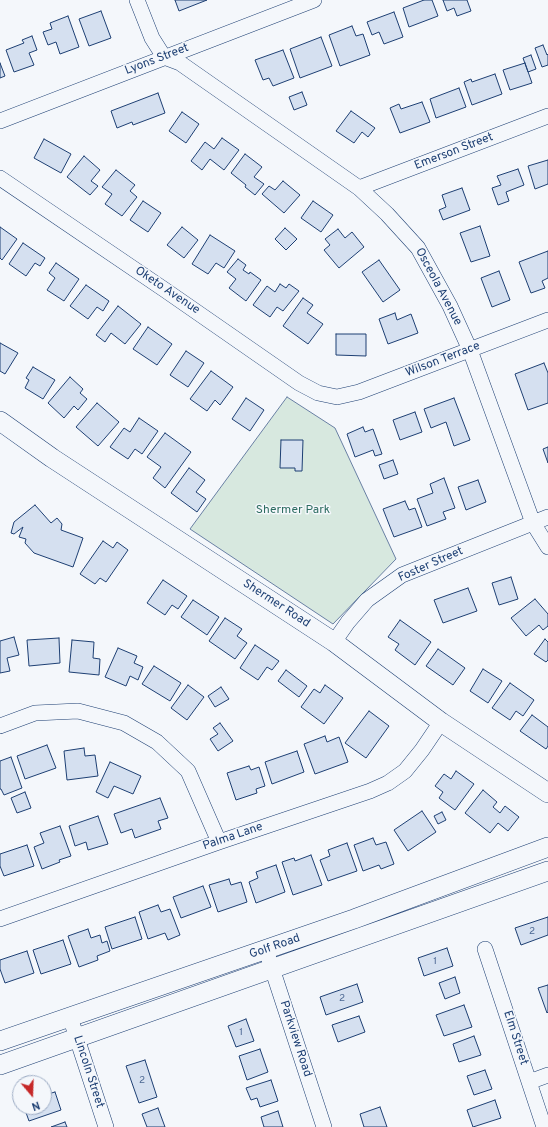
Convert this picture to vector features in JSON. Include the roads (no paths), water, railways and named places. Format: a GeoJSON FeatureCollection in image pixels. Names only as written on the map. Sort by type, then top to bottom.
{"type":"FeatureCollection","features":[{"type":"Feature","properties":{"kind":"main road","name":"Shermer Road"},"geometry":{"type":"LineString","coordinates":[[0,421],[52,458],[334,642],[441,722],[548,793]]}},
{"type":"Feature","properties":{"kind":"main road","name":"Golf Road"},"geometry":{"type":"LineString","coordinates":[[0,1041],[266,950],[434,890],[548,847]]}},
{"type":"Feature","properties":{"kind":"main road","name":"Golf Road"},"geometry":{"type":"LineString","coordinates":[[0,1065],[548,871]]}},
{"type":"Feature","properties":{"kind":"street"},"geometry":{"type":"LineString","coordinates":[[137,0],[152,38],[164,57]]}},
{"type":"Feature","properties":{"kind":"street","name":"Lyons Street"},"geometry":{"type":"LineString","coordinates":[[0,120],[314,0]]}},
{"type":"Feature","properties":{"kind":"street","name":"Osceola Avenue"},"geometry":{"type":"LineString","coordinates":[[164,57],[180,63],[359,188],[388,214],[418,248],[450,306],[470,350],[533,523],[548,547]]}},
{"type":"Feature","properties":{"kind":"street","name":"Emerson Street"},"geometry":{"type":"LineString","coordinates":[[359,188],[548,116]]}},
{"type":"Feature","properties":{"kind":"street","name":"Oketo Avenue"},"geometry":{"type":"LineString","coordinates":[[0,178],[299,383],[318,393],[337,397]]}},
{"type":"Feature","properties":{"kind":"street","name":"Wilson Terrace"},"geometry":{"type":"LineString","coordinates":[[337,397],[359,392],[548,320]]}},
{"type":"Feature","properties":{"kind":"street","name":"Foster Street"},"geometry":{"type":"LineString","coordinates":[[334,642],[348,622],[367,600],[402,575],[548,517]]}},
{"type":"Feature","properties":{"kind":"street"},"geometry":{"type":"LineString","coordinates":[[0,726],[35,713],[78,711],[124,723],[157,742],[188,771],[219,842]]}},
{"type":"Feature","properties":{"kind":"street","name":"Palma Lane"},"geometry":{"type":"LineString","coordinates":[[0,919],[219,842],[370,792],[388,783],[405,771],[422,750],[441,722]]}},
{"type":"Feature","properties":{"kind":"street","name":"Elm Street"},"geometry":{"type":"LineString","coordinates":[[485,949],[544,1127]]}},
{"type":"Feature","properties":{"kind":"street","name":"Parkview Road"},"geometry":{"type":"LineString","coordinates":[[266,950],[324,1127]]}},
{"type":"Feature","properties":{"kind":"street","name":"Lincoln Street"},"geometry":{"type":"LineString","coordinates":[[70,1017],[106,1127]]}},
{"type":"Feature","properties":{"kind":"street"},"geometry":{"type":"LineString","coordinates":[[529,1082],[548,1075]]}},
{"type":"Feature","properties":{"kind":"park label","name":"Shermer Park"},"geometry":{"type":"Point","coordinates":[293,511]}}]}
